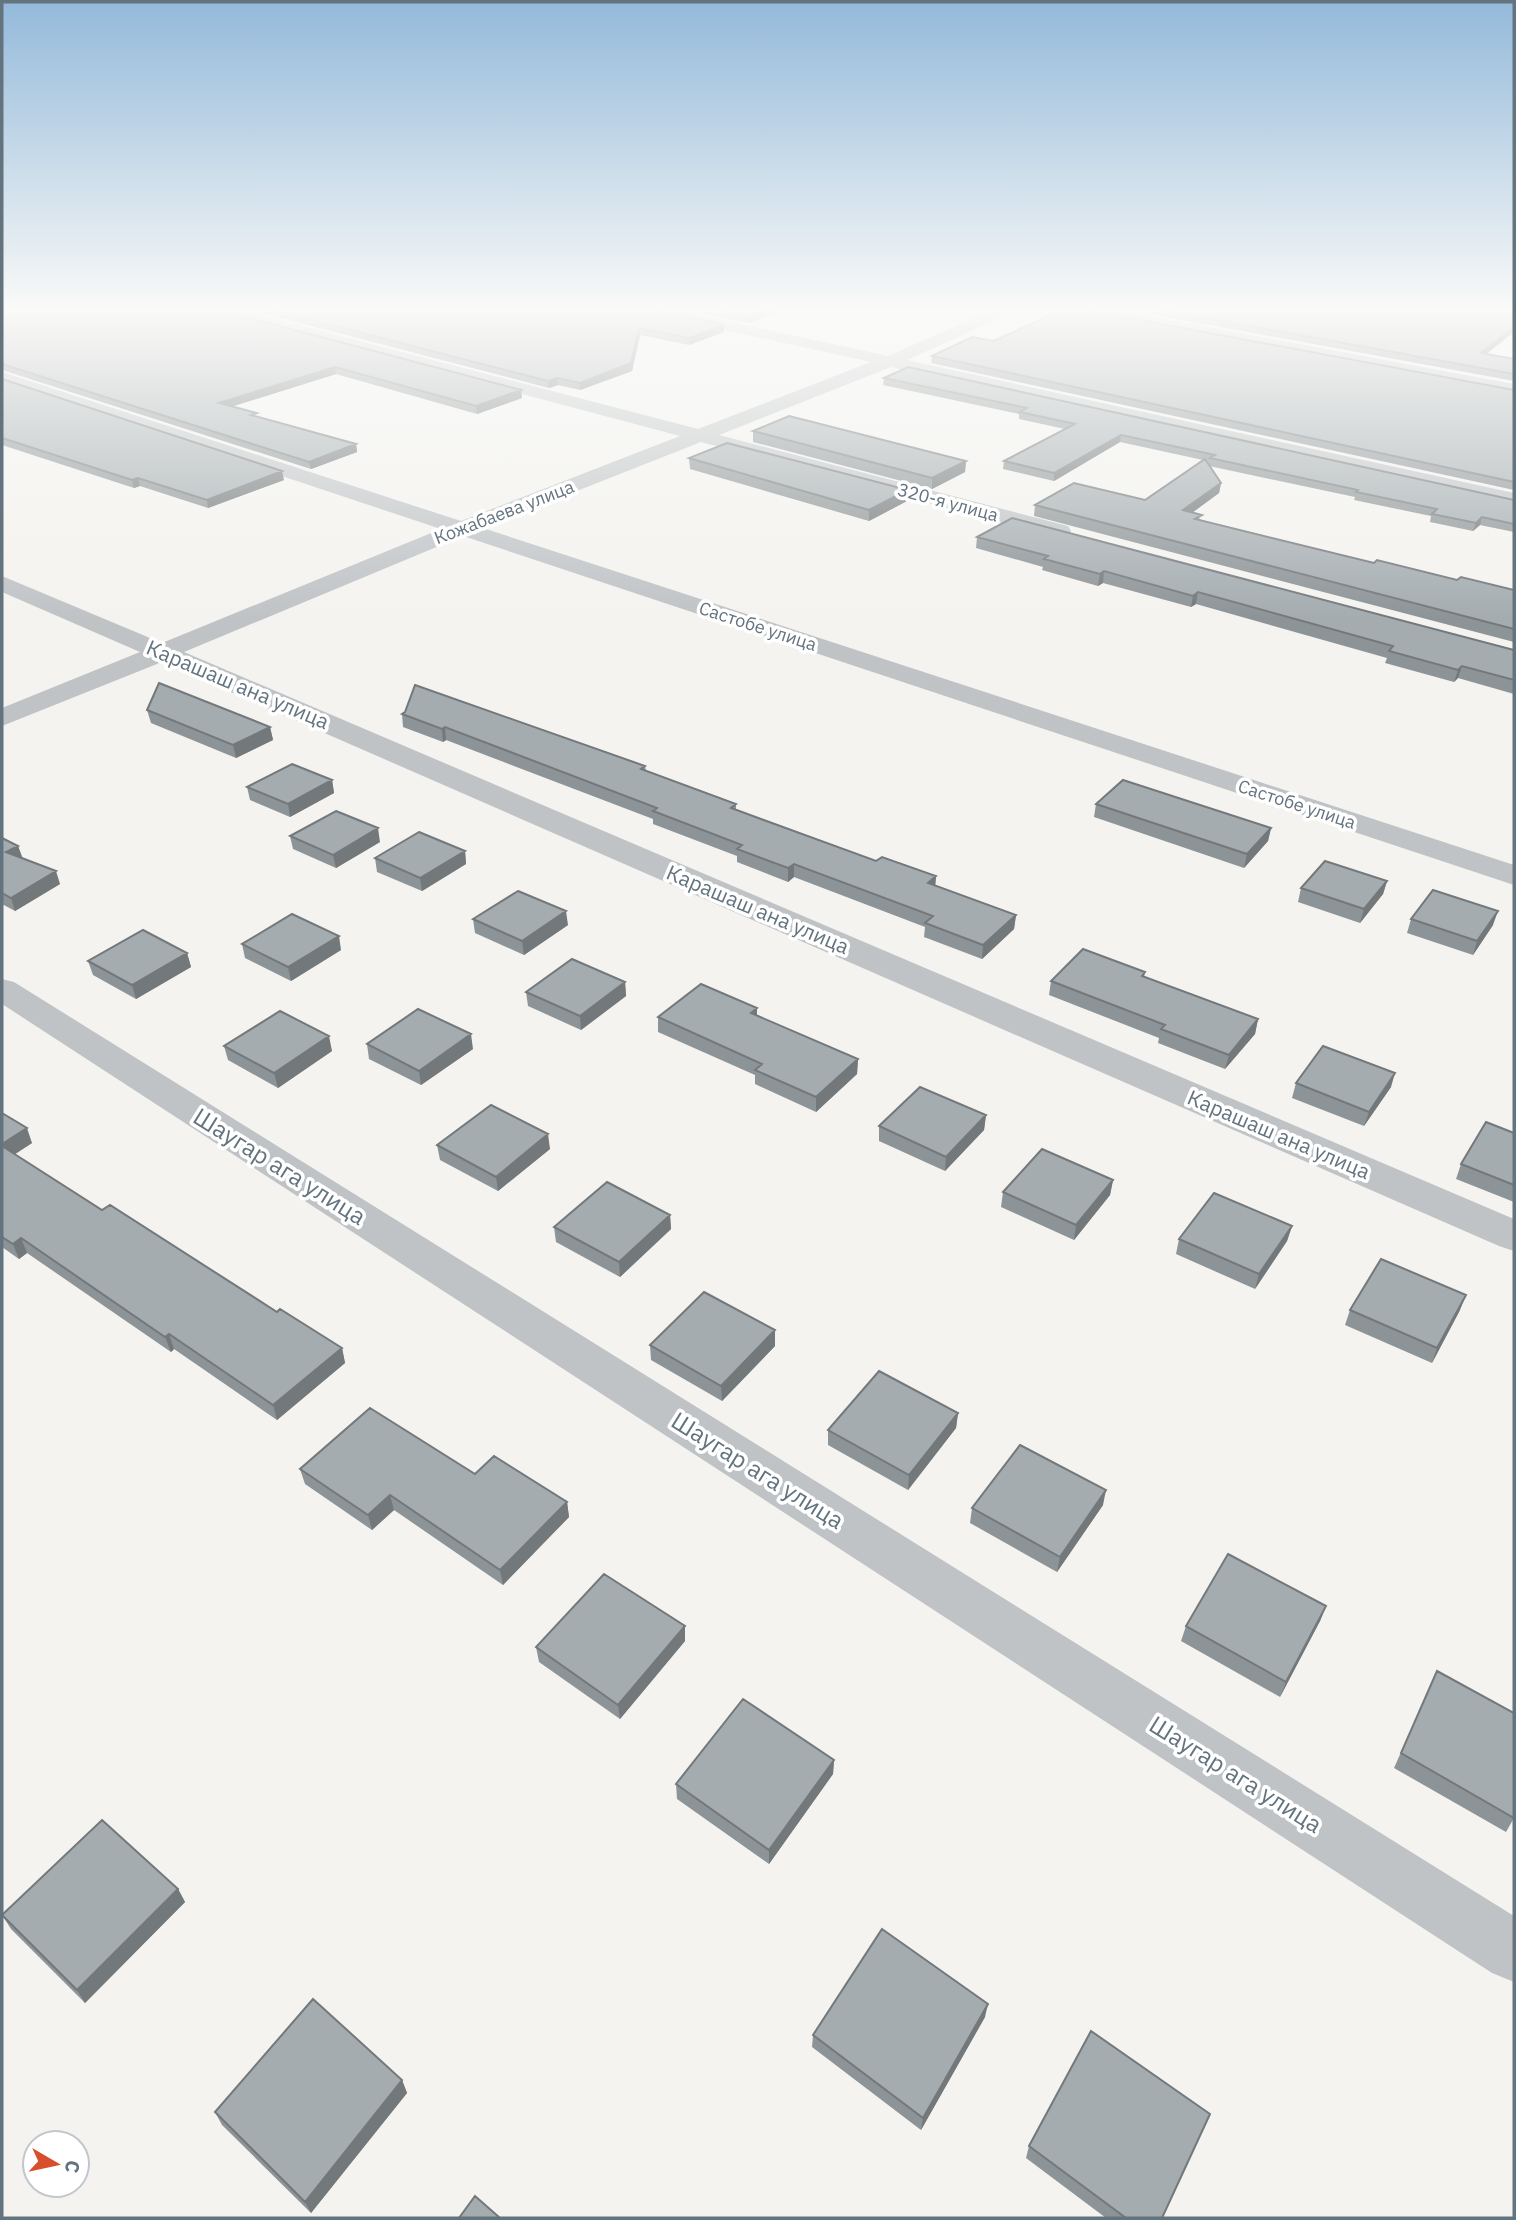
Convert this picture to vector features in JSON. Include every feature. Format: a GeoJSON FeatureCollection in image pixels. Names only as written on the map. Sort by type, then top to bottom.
{"type":"FeatureCollection","features":[{"type":"Feature","properties":{"kind":"street","name":"Састобе улица"},"geometry":{"type":"LineString","coordinates":[[110,413],[1514,875]]}},
{"type":"Feature","properties":{"kind":"street","name":"320-я улица"},"geometry":{"type":"LineString","coordinates":[[612,413],[1074,535]]}},
{"type":"Feature","properties":{"kind":"street","name":"Кожабаева улица"},"geometry":{"type":"LineString","coordinates":[[2,718],[461,529],[760,413]]}},
{"type":"Feature","properties":{"kind":"street"},"geometry":{"type":"LineString","coordinates":[[1123,413],[1514,499]]}},
{"type":"Feature","properties":{"kind":"street","name":"Карашаш ана улица"},"geometry":{"type":"LineString","coordinates":[[2,583],[1514,1236]]}},
{"type":"Feature","properties":{"kind":"street","name":"Шаугар ага улица"},"geometry":{"type":"LineString","coordinates":[[2,989],[1514,1951]]}},
{"type":"Feature","properties":{"kind":"building"},"geometry":{"type":"Polygon","coordinates":[[[2,413],[104,413],[282,471],[207,500],[138,478],[132,480],[2,438],[2,413]]]}},
{"type":"Feature","properties":{"kind":"building"},"geometry":{"type":"Polygon","coordinates":[[[154,413],[255,413],[251,415],[356,444],[309,462],[154,413]]]}},
{"type":"Feature","properties":{"kind":"building"},"geometry":{"type":"Polygon","coordinates":[[[1023,413],[1116,413],[1514,500],[1514,524],[1482,517],[1476,523],[1432,514],[1437,509],[1210,458],[1215,455],[1121,435],[1054,473],[1004,461],[1075,424],[1023,413]]]}},
{"type":"Feature","properties":{"kind":"building"},"geometry":{"type":"Polygon","coordinates":[[[1193,413],[1514,413],[1514,482],[1193,413]]]}},
{"type":"Feature","properties":{"kind":"building"},"geometry":{"type":"Polygon","coordinates":[[[789,416],[966,461],[932,478],[753,431],[789,416]]]}},
{"type":"Feature","properties":{"kind":"building"},"geometry":{"type":"Polygon","coordinates":[[[727,443],[908,490],[869,510],[689,458],[727,443]]]}},
{"type":"Feature","properties":{"kind":"building"},"geometry":{"type":"Polygon","coordinates":[[[1205,459],[1221,483],[1183,510],[1202,515],[1195,519],[1374,563],[1377,560],[1457,580],[1461,577],[1514,590],[1514,629],[1035,505],[1074,483],[1145,500],[1205,459]]]}},
{"type":"Feature","properties":{"kind":"building"},"geometry":{"type":"Polygon","coordinates":[[[1012,518],[1514,650],[1514,680],[1462,666],[1458,670],[1389,651],[1393,646],[1198,592],[1193,596],[1104,571],[1100,574],[1044,559],[1048,556],[977,537],[1012,518]]]}},
{"type":"Feature","properties":{"kind":"building"},"geometry":{"type":"Polygon","coordinates":[[[159,683],[270,727],[233,745],[147,710],[159,683]]]}},
{"type":"Feature","properties":{"kind":"building"},"geometry":{"type":"Polygon","coordinates":[[[415,685],[645,766],[641,769],[736,804],[731,808],[876,861],[882,857],[936,876],[928,883],[1016,915],[983,945],[925,923],[933,916],[794,864],[788,868],[737,849],[742,845],[653,811],[657,808],[445,727],[442,729],[402,714],[415,685]]]}},
{"type":"Feature","properties":{"kind":"building"},"geometry":{"type":"Polygon","coordinates":[[[292,764],[332,780],[288,804],[247,787],[292,764]]]}},
{"type":"Feature","properties":{"kind":"building"},"geometry":{"type":"Polygon","coordinates":[[[1123,780],[1271,828],[1247,854],[1096,804],[1123,780]]]}},
{"type":"Feature","properties":{"kind":"building"},"geometry":{"type":"Polygon","coordinates":[[[336,811],[378,828],[333,855],[290,836],[336,811]]]}},
{"type":"Feature","properties":{"kind":"building"},"geometry":{"type":"Polygon","coordinates":[[[419,832],[465,851],[420,878],[375,858],[419,832]]]}},
{"type":"Feature","properties":{"kind":"building"},"geometry":{"type":"Polygon","coordinates":[[[2,838],[18,846],[6,852],[56,871],[11,898],[2,893],[2,838]]]}},
{"type":"Feature","properties":{"kind":"building"},"geometry":{"type":"Polygon","coordinates":[[[1325,861],[1387,881],[1364,909],[1301,888],[1325,861]]]}},
{"type":"Feature","properties":{"kind":"building"},"geometry":{"type":"Polygon","coordinates":[[[1433,890],[1498,911],[1477,941],[1411,919],[1433,890]]]}},
{"type":"Feature","properties":{"kind":"building"},"geometry":{"type":"Polygon","coordinates":[[[518,891],[566,911],[522,941],[473,919],[518,891]]]}},
{"type":"Feature","properties":{"kind":"building"},"geometry":{"type":"Polygon","coordinates":[[[292,914],[339,936],[288,967],[242,944],[292,914]]]}},
{"type":"Feature","properties":{"kind":"building"},"geometry":{"type":"Polygon","coordinates":[[[143,930],[187,953],[132,985],[88,961],[143,930]]]}},
{"type":"Feature","properties":{"kind":"building"},"geometry":{"type":"Polygon","coordinates":[[[1083,949],[1145,972],[1142,976],[1258,1019],[1229,1055],[1161,1029],[1165,1025],[1051,981],[1083,949]]]}},
{"type":"Feature","properties":{"kind":"building"},"geometry":{"type":"Polygon","coordinates":[[[572,959],[625,982],[580,1016],[526,992],[572,959]]]}},
{"type":"Feature","properties":{"kind":"building"},"geometry":{"type":"Polygon","coordinates":[[[701,984],[757,1008],[751,1013],[858,1059],[816,1097],[755,1070],[762,1064],[658,1017],[701,984]]]}},
{"type":"Feature","properties":{"kind":"building"},"geometry":{"type":"Polygon","coordinates":[[[418,1009],[471,1034],[419,1071],[367,1044],[418,1009]]]}},
{"type":"Feature","properties":{"kind":"building"},"geometry":{"type":"Polygon","coordinates":[[[280,1011],[329,1036],[274,1073],[224,1046],[280,1011]]]}},
{"type":"Feature","properties":{"kind":"building"},"geometry":{"type":"Polygon","coordinates":[[[1323,1046],[1395,1073],[1369,1112],[1296,1083],[1323,1046]]]}},
{"type":"Feature","properties":{"kind":"building"},"geometry":{"type":"Polygon","coordinates":[[[920,1087],[986,1115],[946,1157],[879,1126],[920,1087]]]}},
{"type":"Feature","properties":{"kind":"building"},"geometry":{"type":"Polygon","coordinates":[[[491,1105],[548,1134],[496,1177],[437,1145],[491,1105]]]}},
{"type":"Feature","properties":{"kind":"building"},"geometry":{"type":"Polygon","coordinates":[[[2,1113],[27,1128],[2,1144],[2,1113]]]}},
{"type":"Feature","properties":{"kind":"building"},"geometry":{"type":"Polygon","coordinates":[[[1486,1122],[1514,1133],[1514,1185],[1461,1164],[1486,1122]]]}},
{"type":"Feature","properties":{"kind":"building"},"geometry":{"type":"Polygon","coordinates":[[[2,1146],[102,1210],[110,1205],[277,1312],[280,1309],[342,1348],[273,1405],[169,1334],[165,1337],[21,1238],[13,1244],[2,1237],[2,1146]]]}},
{"type":"Feature","properties":{"kind":"building"},"geometry":{"type":"Polygon","coordinates":[[[1042,1149],[1113,1180],[1076,1225],[1003,1192],[1042,1149]]]}},
{"type":"Feature","properties":{"kind":"building"},"geometry":{"type":"Polygon","coordinates":[[[607,1182],[670,1215],[619,1262],[554,1227],[607,1182]]]}},
{"type":"Feature","properties":{"kind":"building"},"geometry":{"type":"Polygon","coordinates":[[[1214,1193],[1292,1226],[1259,1274],[1179,1239],[1214,1193]]]}},
{"type":"Feature","properties":{"kind":"building"},"geometry":{"type":"Polygon","coordinates":[[[1381,1259],[1466,1295],[1437,1348],[1350,1310],[1381,1259]]]}},
{"type":"Feature","properties":{"kind":"building"},"geometry":{"type":"Polygon","coordinates":[[[704,1292],[775,1330],[721,1386],[650,1345],[704,1292]]]}},
{"type":"Feature","properties":{"kind":"building"},"geometry":{"type":"Polygon","coordinates":[[[879,1371],[958,1413],[909,1475],[828,1430],[879,1371]]]}},
{"type":"Feature","properties":{"kind":"building"},"geometry":{"type":"Polygon","coordinates":[[[370,1408],[475,1474],[494,1456],[567,1502],[500,1570],[390,1495],[368,1515],[300,1469],[370,1408]]]}},
{"type":"Feature","properties":{"kind":"building"},"geometry":{"type":"Polygon","coordinates":[[[1020,1445],[1106,1490],[1060,1557],[972,1508],[1020,1445]]]}},
{"type":"Feature","properties":{"kind":"building"},"geometry":{"type":"Polygon","coordinates":[[[1228,1554],[1326,1606],[1286,1682],[1186,1626],[1228,1554]]]}},
{"type":"Feature","properties":{"kind":"building"},"geometry":{"type":"Polygon","coordinates":[[[604,1574],[685,1626],[618,1705],[536,1647],[604,1574]]]}},
{"type":"Feature","properties":{"kind":"building"},"geometry":{"type":"Polygon","coordinates":[[[1437,1671],[1514,1713],[1514,1818],[1401,1753],[1437,1671]]]}},
{"type":"Feature","properties":{"kind":"building"},"geometry":{"type":"Polygon","coordinates":[[[743,1699],[834,1760],[769,1850],[676,1784],[743,1699]]]}},
{"type":"Feature","properties":{"kind":"building"},"geometry":{"type":"Polygon","coordinates":[[[102,1820],[178,1889],[77,1990],[2,1915],[102,1820]]]}},
{"type":"Feature","properties":{"kind":"building"},"geometry":{"type":"Polygon","coordinates":[[[882,1929],[988,2004],[923,2118],[813,2035],[882,1929]]]}},
{"type":"Feature","properties":{"kind":"building"},"geometry":{"type":"Polygon","coordinates":[[[313,1999],[402,2080],[305,2202],[215,2112],[313,1999]]]}},
{"type":"Feature","properties":{"kind":"building"},"geometry":{"type":"Polygon","coordinates":[[[1091,2031],[1210,2114],[1162,2218],[1126,2218],[1029,2146],[1091,2031]]]}},
{"type":"Feature","properties":{"kind":"building"},"geometry":{"type":"Polygon","coordinates":[[[475,2196],[500,2218],[459,2218],[475,2196]]]}}]}
